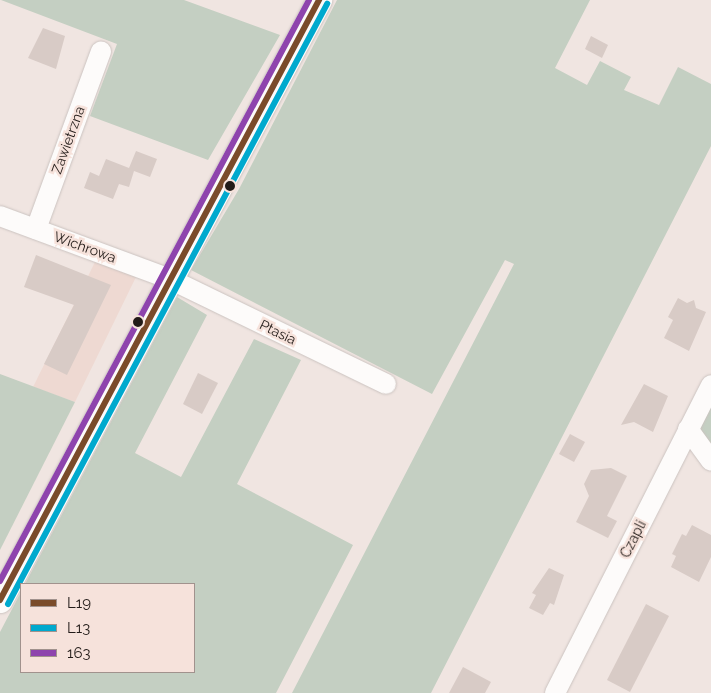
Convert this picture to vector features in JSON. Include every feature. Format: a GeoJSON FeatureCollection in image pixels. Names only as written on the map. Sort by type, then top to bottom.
{"type":"FeatureCollection","features":[{"type":"Feature","properties":{"kind":"main road"},"geometry":{"type":"LineString","coordinates":[[0,600],[319,0]]}},
{"type":"Feature","properties":{"kind":"street","name":"Zawietrzna"},"geometry":{"type":"LineString","coordinates":[[36,229],[101,51]]}},
{"type":"Feature","properties":{"kind":"street","name":"Wichrowa"},"geometry":{"type":"LineString","coordinates":[[0,216],[170,279]]}},
{"type":"Feature","properties":{"kind":"street","name":"Ptasia"},"geometry":{"type":"LineString","coordinates":[[170,279],[386,384]]}},
{"type":"Feature","properties":{"kind":"street","name":"Czapli"},"geometry":{"type":"LineString","coordinates":[[555,693],[711,385]]}},
{"type":"Feature","properties":{"kind":"street"},"geometry":{"type":"LineString","coordinates":[[688,429],[711,461]]}},
{"type":"Feature","properties":{"kind":"shaded area"},"geometry":{"type":"Polygon","coordinates":[[[95,262],[136,277],[75,402],[33,387],[95,262]]]}},
{"type":"Feature","properties":{"kind":"green space"},"geometry":{"type":"Polygon","coordinates":[[[1,0],[184,0],[280,35],[208,160],[90,116],[117,44],[1,0]]]}},
{"type":"Feature","properties":{"kind":"green space"},"geometry":{"type":"Polygon","coordinates":[[[337,0],[590,0],[555,68],[587,85],[600,61],[631,77],[624,90],[659,105],[678,67],[711,84],[711,146],[431,693],[292,693],[514,264],[505,260],[432,394],[191,270],[239,189],[337,0]]]}},
{"type":"Feature","properties":{"kind":"green space"},"geometry":{"type":"Polygon","coordinates":[[[177,297],[207,315],[135,453],[181,477],[254,339],[301,360],[237,484],[353,545],[276,693],[0,693],[0,632],[20,594],[20,673],[195,673],[195,583],[26,583],[177,297]]]}},
{"type":"Feature","properties":{"kind":"green space"},"geometry":{"type":"Polygon","coordinates":[[[0,374],[75,402],[0,550],[0,374]]]}},
{"type":"Feature","properties":{"kind":"green space"},"geometry":{"type":"Polygon","coordinates":[[[711,400],[711,449],[699,433],[699,422],[711,400]]]}},
{"type":"Feature","properties":{"kind":"building"},"geometry":{"type":"Polygon","coordinates":[[[43,28],[65,36],[56,69],[28,58],[43,28]]]}},
{"type":"Feature","properties":{"kind":"building"},"geometry":{"type":"Polygon","coordinates":[[[591,36],[608,45],[602,58],[585,49],[591,36]]]}},
{"type":"Feature","properties":{"kind":"building"},"geometry":{"type":"Polygon","coordinates":[[[136,151],[157,159],[150,177],[134,171],[129,187],[119,184],[113,199],[84,188],[90,172],[99,176],[106,159],[129,168],[136,151]]]}},
{"type":"Feature","properties":{"kind":"building"},"geometry":{"type":"Polygon","coordinates":[[[36,255],[111,285],[67,375],[44,364],[74,305],[24,287],[36,255]]]}},
{"type":"Feature","properties":{"kind":"building"},"geometry":{"type":"Polygon","coordinates":[[[678,298],[687,303],[694,300],[696,308],[706,312],[689,351],[664,338],[673,320],[668,317],[678,298]]]}},
{"type":"Feature","properties":{"kind":"building"},"geometry":{"type":"Polygon","coordinates":[[[198,373],[218,383],[202,414],[183,404],[198,373]]]}},
{"type":"Feature","properties":{"kind":"building"},"geometry":{"type":"Polygon","coordinates":[[[644,384],[668,396],[653,432],[634,422],[621,425],[644,384]]]}},
{"type":"Feature","properties":{"kind":"building"},"geometry":{"type":"Polygon","coordinates":[[[570,434],[585,442],[574,462],[559,454],[570,434]]]}},
{"type":"Feature","properties":{"kind":"building"},"geometry":{"type":"Polygon","coordinates":[[[611,468],[627,476],[607,516],[617,521],[608,538],[576,522],[589,496],[584,484],[591,470],[611,468]]]}},
{"type":"Feature","properties":{"kind":"building"},"geometry":{"type":"Polygon","coordinates":[[[692,525],[711,535],[711,557],[699,582],[671,567],[676,556],[672,554],[682,534],[686,536],[692,525]]]}},
{"type":"Feature","properties":{"kind":"building"},"geometry":{"type":"Polygon","coordinates":[[[549,568],[564,575],[554,605],[550,603],[543,615],[529,608],[536,595],[532,593],[549,568]]]}},
{"type":"Feature","properties":{"kind":"building"},"geometry":{"type":"Polygon","coordinates":[[[646,604],[669,616],[630,692],[607,680],[646,604]]]}},
{"type":"Feature","properties":{"kind":"building"},"geometry":{"type":"Polygon","coordinates":[[[463,667],[491,682],[485,693],[449,693],[463,667]]]}},
{"type":"Feature","properties":{"kind":"transit line","name":"163"},"geometry":{"type":"LineString","coordinates":[[0,581],[309,0]]}},
{"type":"Feature","properties":{"kind":"transit line","name":"L19"},"geometry":{"type":"LineString","coordinates":[[0,600],[319,0]]}},
{"type":"Feature","properties":{"kind":"transit line","name":"L13"},"geometry":{"type":"LineString","coordinates":[[8,604],[327,4]]}}]}
